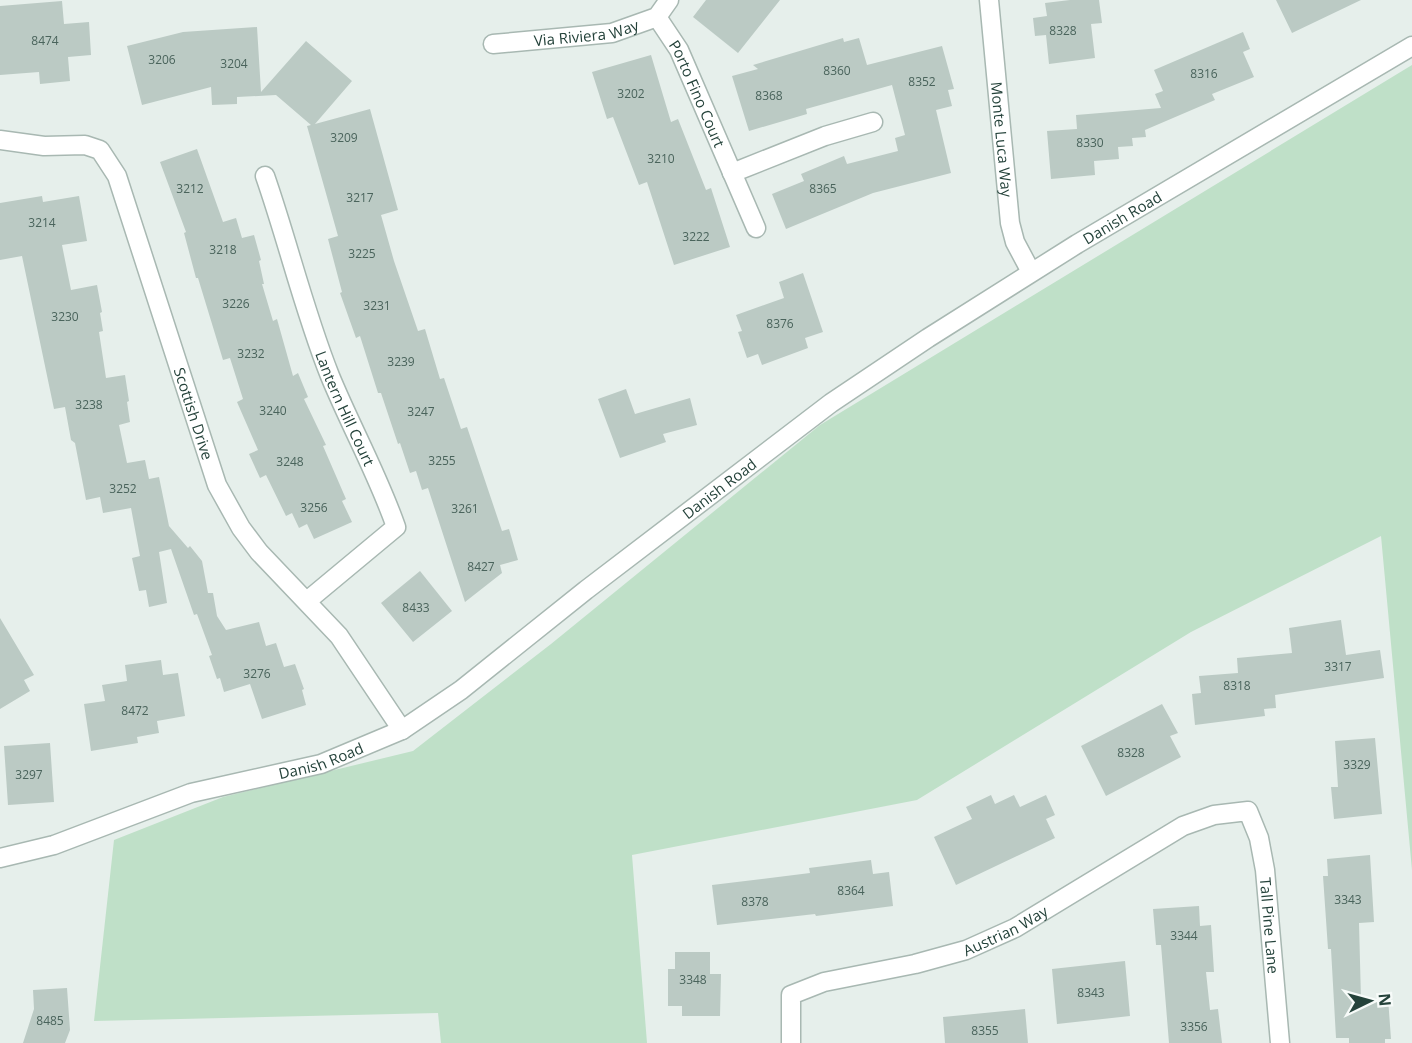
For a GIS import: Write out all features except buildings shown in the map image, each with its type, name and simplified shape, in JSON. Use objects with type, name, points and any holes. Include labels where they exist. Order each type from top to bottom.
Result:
[{"type":"street","name":"Via Riviera Way","points":[[494,44],[612,33],[657,17],[669,0]]},
{"type":"street","name":"Monte Luca Way","points":[[989,0],[1010,223],[1015,242],[1031,272]]},
{"type":"street","name":"Porto Fino Court","points":[[657,17],[679,50],[756,228]]},
{"type":"street","name":"Danish Road","points":[[0,858],[54,845],[192,793],[321,764],[402,730],[461,690],[586,590],[831,403],[1031,272],[1412,46]]},
{"type":"street","points":[[732,173],[825,136],[873,122]]},
{"type":"street","name":"Scottish Drive","points":[[0,140],[44,146],[85,146],[100,150],[117,176],[217,485],[241,528],[259,552],[339,636],[402,730]]},
{"type":"street","name":"Lantern Hill Court","points":[[265,176],[285,232],[316,339],[331,378],[383,490],[396,527],[307,601]]},
{"type":"street","name":"Austrian Way","points":[[791,1043],[792,995],[824,982],[915,964],[966,950],[1015,928],[1183,826],[1214,814],[1248,811]]},
{"type":"street","name":"Tall Pine Lane","points":[[1248,811],[1259,838],[1264,870],[1280,1043]]},
{"type":"green space","points":[[1412,65],[1412,870],[1381,536],[1191,632],[917,800],[632,855],[647,1043],[441,1043],[438,1013],[94,1021],[114,840],[223,797],[413,751],[551,644],[820,425]]}]
